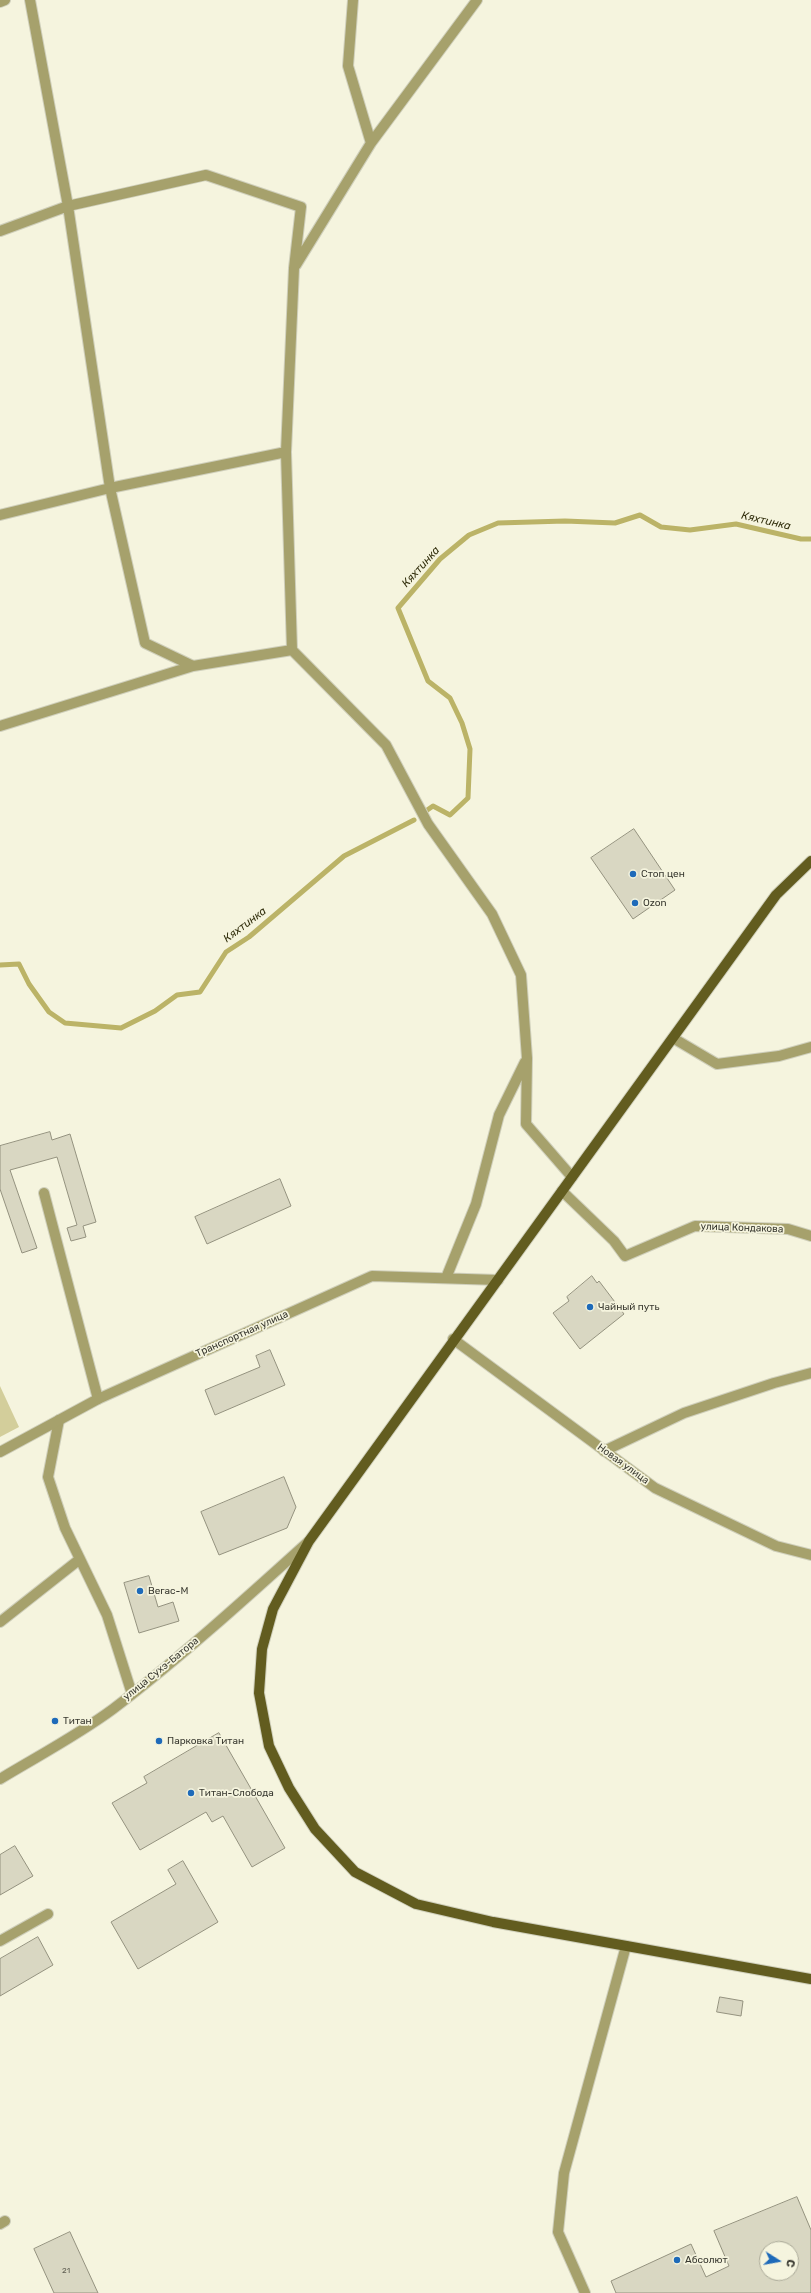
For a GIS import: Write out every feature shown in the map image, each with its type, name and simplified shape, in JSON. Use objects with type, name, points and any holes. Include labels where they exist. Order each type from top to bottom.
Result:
[{"type":"main road","points":[[811,861],[776,895],[498,1280],[453,1339],[309,1541],[273,1609],[262,1649],[259,1693],[269,1746],[289,1788],[315,1829],[355,1872],[416,1904],[493,1922],[811,1979]]},
{"type":"street","points":[[0,2],[5,0]]},
{"type":"street","points":[[30,0],[68,206],[110,488],[145,643],[193,666]]},
{"type":"street","points":[[353,0],[348,66],[371,143]]},
{"type":"street","points":[[294,268],[371,143],[477,0]]},
{"type":"street","points":[[0,231],[68,206],[206,175],[301,207],[294,268],[286,452],[292,650],[386,745],[428,824],[492,914],[520,975],[527,1058],[526,1124],[572,1177]]},
{"type":"street","points":[[0,515],[110,488],[286,452]]},
{"type":"street","points":[[0,726],[193,666],[292,650]]},
{"type":"street","points":[[673,1038],[718,1064],[779,1056],[811,1047]]},
{"type":"street","points":[[446,1278],[476,1204],[499,1115],[527,1058]]},
{"type":"street","name":"улица Кондакова","points":[[562,1191],[614,1241],[625,1256],[695,1226],[788,1229],[811,1236]]},
{"type":"street","points":[[44,1193],[98,1399]]},
{"type":"street","name":"Транспортная улица","points":[[0,1452],[98,1399],[372,1276],[498,1280]]},
{"type":"street","name":"Новая улица","points":[[453,1339],[655,1488],[776,1546],[811,1555]]},
{"type":"street","points":[[604,1450],[684,1413],[774,1383],[811,1373]]},
{"type":"street","points":[[59,1420],[48,1477],[65,1528],[107,1615],[132,1694]]},
{"type":"street","name":"улица Сухэ-Батора","points":[[0,1779],[64,1741],[113,1709],[213,1628],[309,1541]]},
{"type":"street","points":[[0,1622],[80,1559]]},
{"type":"street","points":[[0,1941],[48,1914]]},
{"type":"street","points":[[585,2293],[558,2232],[564,2173],[626,1946]]},
{"type":"shaded area","points":[[0,1386],[19,1427],[0,1437]]},
{"type":"building","name":"Стоп цен","points":[[634,829],[675,890],[633,919],[591,858]]},
{"type":"building","points":[[50,1132],[52,1140],[70,1134],[96,1222],[83,1226],[86,1237],[71,1241],[67,1228],[77,1225],[57,1157],[10,1170],[37,1248],[22,1253],[0,1189],[0,1146]]},
{"type":"building","points":[[280,1179],[291,1206],[207,1244],[195,1217]]},
{"type":"building","name":"Чайный путь","points":[[592,1276],[597,1283],[599,1281],[624,1314],[580,1349],[553,1313],[569,1301],[567,1297]]},
{"type":"building","points":[[270,1350],[285,1385],[215,1415],[205,1390],[260,1367],[256,1356]]},
{"type":"building","points":[[284,1477],[296,1507],[287,1528],[219,1555],[201,1512]]},
{"type":"building","name":"Вегас-М","points":[[149,1576],[158,1607],[173,1602],[179,1621],[139,1633],[124,1583]]},
{"type":"building","name":"Титан-Слобода","points":[[219,1733],[285,1848],[252,1867],[223,1816],[212,1822],[206,1812],[140,1850],[112,1803],[147,1783],[144,1777]]},
{"type":"building","points":[[15,1846],[33,1876],[0,1895],[0,1855]]},
{"type":"building","points":[[183,1861],[218,1922],[138,1969],[111,1922],[176,1884],[168,1870]]},
{"type":"building","points":[[38,1937],[53,1965],[0,1996],[0,1959]]},
{"type":"building","points":[[720,1997],[743,2001],[741,2016],[717,2012]]},
{"type":"building","points":[[797,2197],[811,2230],[811,2293],[616,2293],[611,2281],[691,2244],[706,2277],[729,2266],[714,2231]]},
{"type":"building","points":[[70,2232],[98,2293],[54,2293],[34,2249]]},
{"type":"waterway","name":"Кяхтинка","points":[[423,813],[433,806],[450,815],[468,798],[470,749],[462,723],[450,698],[428,681],[398,608],[440,559],[469,535],[498,523],[565,521],[615,523],[640,515],[661,527],[690,530],[736,524],[801,539],[811,539]]},
{"type":"waterway","name":"Кяхтинка","points":[[0,965],[19,964],[29,984],[49,1012],[65,1023],[121,1028],[155,1011],[177,995],[200,992],[226,952],[249,937],[344,856],[414,820]]},
{"type":"place","name":"Стоп цен","points":[[633,874]]},
{"type":"place","name":"Ozon","points":[[635,903]]},
{"type":"place","name":"Чайный путь","points":[[590,1307]]},
{"type":"place","name":"Вегас-М","points":[[140,1591]]},
{"type":"place","name":"Титан","points":[[55,1721]]},
{"type":"place","name":"Парковка Титан","points":[[159,1741]]},
{"type":"place","name":"Титан-Слобода","points":[[191,1793]]},
{"type":"place","name":"Абсолют","points":[[677,2260]]}]
